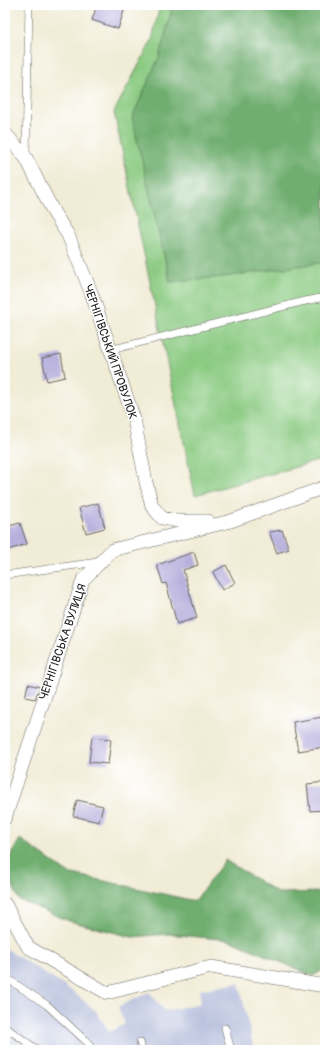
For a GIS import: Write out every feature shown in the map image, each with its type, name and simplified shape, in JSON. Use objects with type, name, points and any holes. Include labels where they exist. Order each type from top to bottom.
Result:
[{"type":"street","name":"ЧЕРНІГІВСЬКИЙ ПРОВУЛОК","points":[[5,133],[26,158],[54,213],[68,235],[91,292],[134,419],[152,506],[162,518],[177,521],[231,521]]},
{"type":"street","name":"ЧЕРНІГІВСЬКА ВУЛИЦЯ","points":[[5,818],[83,580],[112,550],[231,521],[325,487]]},
{"type":"street","points":[[5,904],[28,947],[107,993],[211,967],[325,986]]},
{"type":"lane","points":[[26,158],[29,5]]},
{"type":"lane","points":[[110,350],[325,297]]},
{"type":"lane","points":[[5,576],[102,561]]},
{"type":"lane","points":[[5,977],[47,1004],[88,1042],[92,1050]]},
{"type":"lane","points":[[5,1027],[33,1049]]},
{"type":"lane","points":[[225,1028],[231,1050]]},
{"type":"lane","points":[[140,1042],[142,1050]]},
{"type":"shaded area","points":[[5,948],[72,991],[96,1011],[109,1032],[125,1024],[118,1007],[149,992],[165,1011],[201,1003],[199,990],[239,983],[254,1050],[5,1050]]},
{"type":"green space","points":[[160,5],[325,5],[325,459],[195,495],[114,112],[152,40]]},
{"type":"green space","points":[[173,5],[325,5],[325,262],[224,277],[170,282],[132,118],[159,57]]},
{"type":"green space","points":[[20,839],[68,873],[195,901],[225,860],[278,893],[325,892],[325,969],[313,976],[229,940],[169,934],[132,937],[69,921],[19,900],[5,870],[5,865]]},
{"type":"building","points":[[97,5],[126,5],[118,29],[92,20]]},
{"type":"building","points":[[61,354],[65,377],[47,381],[42,358]]},
{"type":"building","points":[[98,503],[105,528],[86,533],[79,508]]},
{"type":"building","points":[[20,523],[27,544],[5,551],[5,527]]},
{"type":"building","points":[[282,530],[289,549],[277,553],[269,532]]},
{"type":"building","points":[[194,552],[198,565],[183,570],[197,618],[177,624],[166,583],[163,584],[157,565]]},
{"type":"building","points":[[226,565],[235,583],[222,590],[213,572]]},
{"type":"building","points":[[28,684],[40,687],[35,699],[25,697]]},
{"type":"building","points":[[323,717],[325,727],[325,747],[298,751],[293,722]]},
{"type":"building","points":[[92,737],[111,739],[108,764],[89,762]]},
{"type":"building","points":[[325,782],[325,810],[310,811],[307,784]]},
{"type":"building","points":[[77,800],[103,806],[99,822],[73,816]]}]
